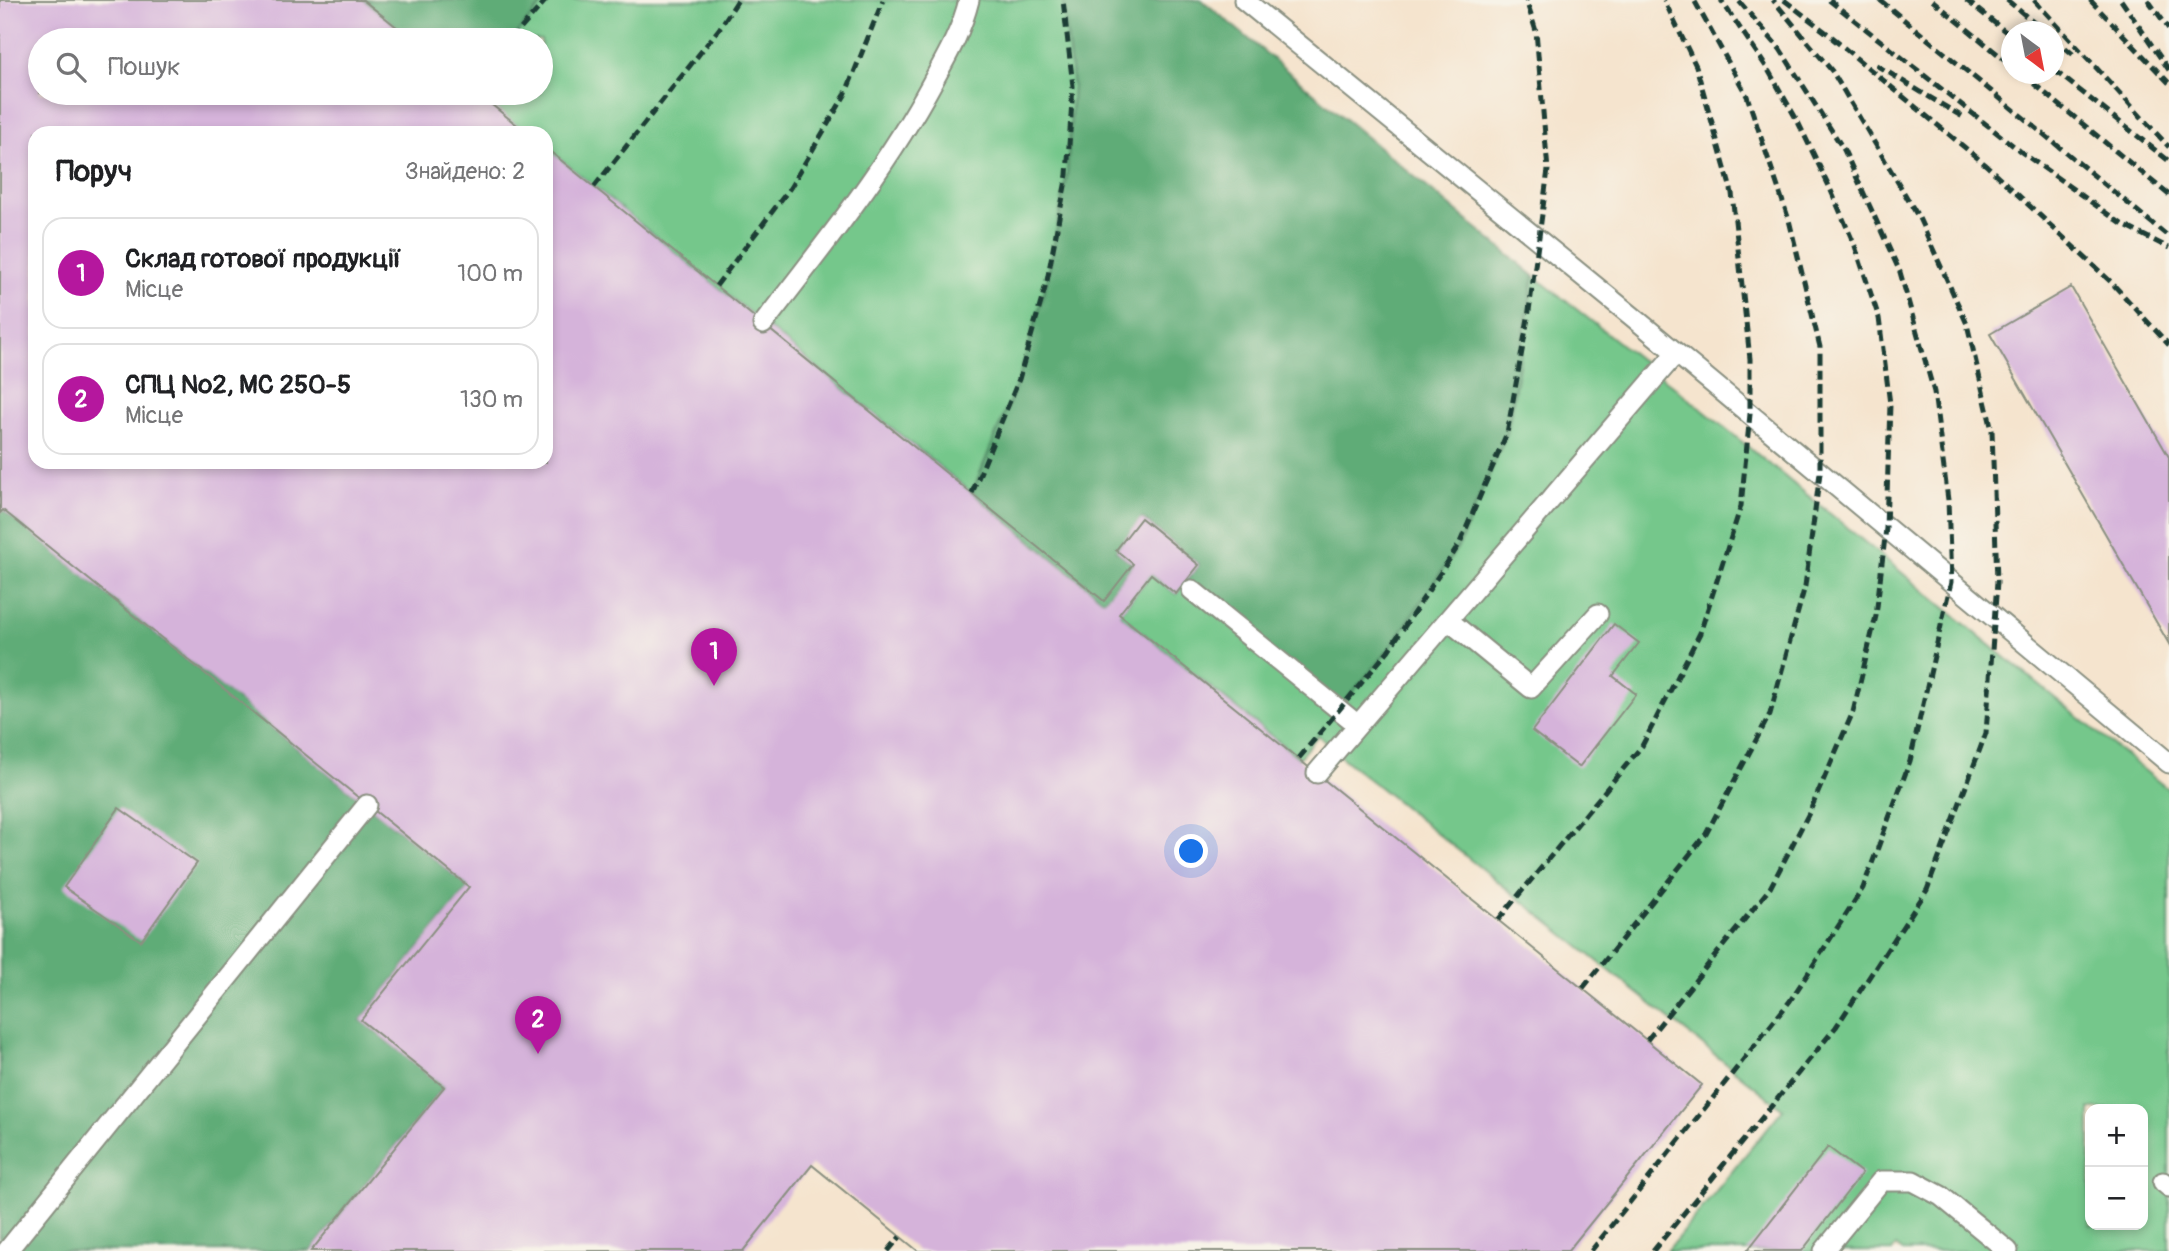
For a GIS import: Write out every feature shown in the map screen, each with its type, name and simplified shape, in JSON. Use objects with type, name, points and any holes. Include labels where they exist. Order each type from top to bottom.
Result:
[{"type":"lane","points":[[763,324],[859,198],[919,107],[962,28],[969,0]]},
{"type":"lane","points":[[1244,0],[1676,353],[2169,763]]},
{"type":"lane","points":[[1317,773],[1676,353]]},
{"type":"lane","points":[[1192,590],[1358,725]]},
{"type":"lane","points":[[1448,620],[1531,688],[1598,614]]},
{"type":"lane","points":[[7,1251],[367,805]]},
{"type":"lane","points":[[1824,1251],[1881,1181],[1913,1181],[1941,1196],[2008,1251]]},
{"type":"green space","points":[[363,0],[546,0],[522,28],[398,28]]},
{"type":"green space","points":[[546,0],[1063,0],[1073,86],[1067,175],[1047,281],[1019,379],[972,493],[553,154],[553,126],[518,126],[492,105],[553,105],[553,28],[522,28]]},
{"type":"green space","points":[[1063,0],[1202,0],[1534,276],[1507,433],[1459,545],[1388,651],[1338,709],[1186,581],[1199,565],[1142,518],[1116,550],[1133,564],[1104,601],[972,493],[1019,379],[1047,281],[1067,175],[1073,86]]},
{"type":"green space","points":[[1534,276],[2169,790],[2169,1251],[1903,1251],[1896,1246],[1892,1251],[1667,1251],[1783,1109],[1335,752],[1318,735],[1299,758],[1119,614],[1151,574],[1176,594],[1186,581],[1337,709],[1388,651],[1459,545],[1507,433]]},
{"type":"green space","points":[[3,510],[469,887],[361,1020],[444,1087],[311,1251],[0,1251],[0,513]]},
{"type":"building","points":[[0,0],[363,0],[398,28],[28,28],[28,105],[492,105],[518,126],[28,126],[28,469],[553,469],[553,154],[1104,601],[1133,564],[1116,550],[1141,518],[1199,565],[1176,594],[1151,574],[1119,614],[1702,1085],[1568,1251],[918,1251],[812,1165],[743,1251],[311,1251],[444,1087],[361,1020],[469,887],[3,510],[0,513]]},
{"type":"building","points":[[2071,287],[2169,457],[2169,644],[1990,334]]},
{"type":"building","points":[[1614,624],[1639,643],[1613,676],[1636,694],[1579,767],[1532,731]]},
{"type":"building","points":[[119,808],[197,863],[141,941],[64,887]]},
{"type":"building","points":[[1828,1147],[1862,1173],[1802,1251],[1747,1251]]},
{"type":"railway","points":[[522,28],[546,0]]},
{"type":"railway","points":[[594,187],[719,29],[738,0]]},
{"type":"railway","points":[[716,286],[790,188],[845,95],[883,0]]},
{"type":"railway","points":[[972,493],[1019,379],[1047,281],[1067,175],[1073,86],[1063,0]]},
{"type":"railway","points":[[1299,758],[1388,651],[1459,545],[1507,433],[1528,318],[1548,170],[1536,31],[1526,0]]},
{"type":"railway","points":[[1498,920],[1642,746],[1700,633],[1741,506],[1750,414],[1750,359],[1732,193],[1696,66],[1664,0]]},
{"type":"railway","points":[[1583,988],[1706,834],[1770,714],[1805,586],[1820,473],[1820,347],[1789,220],[1747,96],[1694,0]]},
{"type":"railway","points":[[1647,1040],[1770,888],[1810,811],[1853,712],[1876,616],[1886,528],[1890,404],[1879,318],[1855,246],[1797,120],[1767,68],[1721,0]]},
{"type":"railway","points":[[1591,1251],[1790,1001],[1863,888],[1910,761],[1951,582],[1948,500],[1934,392],[1900,272],[1844,150],[1780,49],[1738,0]]},
{"type":"railway","points":[[1653,1251],[1836,1027],[1927,890],[1986,733],[1997,582],[1992,430],[1967,324],[1919,218],[1832,71],[1773,0]]},
{"type":"railway","points":[[1784,0],[1840,43]]},
{"type":"railway","points":[[1829,0],[2020,151],[2123,225],[2169,248]]},
{"type":"railway","points":[[1880,0],[2169,237]]},
{"type":"railway","points":[[1932,0],[2001,57]]},
{"type":"railway","points":[[1966,0],[2001,28]]},
{"type":"railway","points":[[2007,0],[2032,21]]},
{"type":"railway","points":[[2034,0],[2169,147]]},
{"type":"railway","points":[[2090,0],[2169,83]]},
{"type":"railway","points":[[2121,0],[2169,70]]},
{"type":"railway","points":[[2148,0],[2169,29]]},
{"type":"railway","points":[[1832,38],[1986,165],[2111,282],[2169,345]]},
{"type":"railway","points":[[2064,47],[2075,56]]},
{"type":"railway","points":[[1876,65],[1966,119]]},
{"type":"railway","points":[[2064,78],[2169,161]]},
{"type":"railway","points":[[2034,84],[2169,195]]},
{"type":"railway","points":[[888,1251],[900,1237]]},
{"type":"place","name":"Склад готової продукції","points":[[714,686]]},
{"type":"place","name":"СПЦ №2, МС 250-5","points":[[538,1054]]}]
